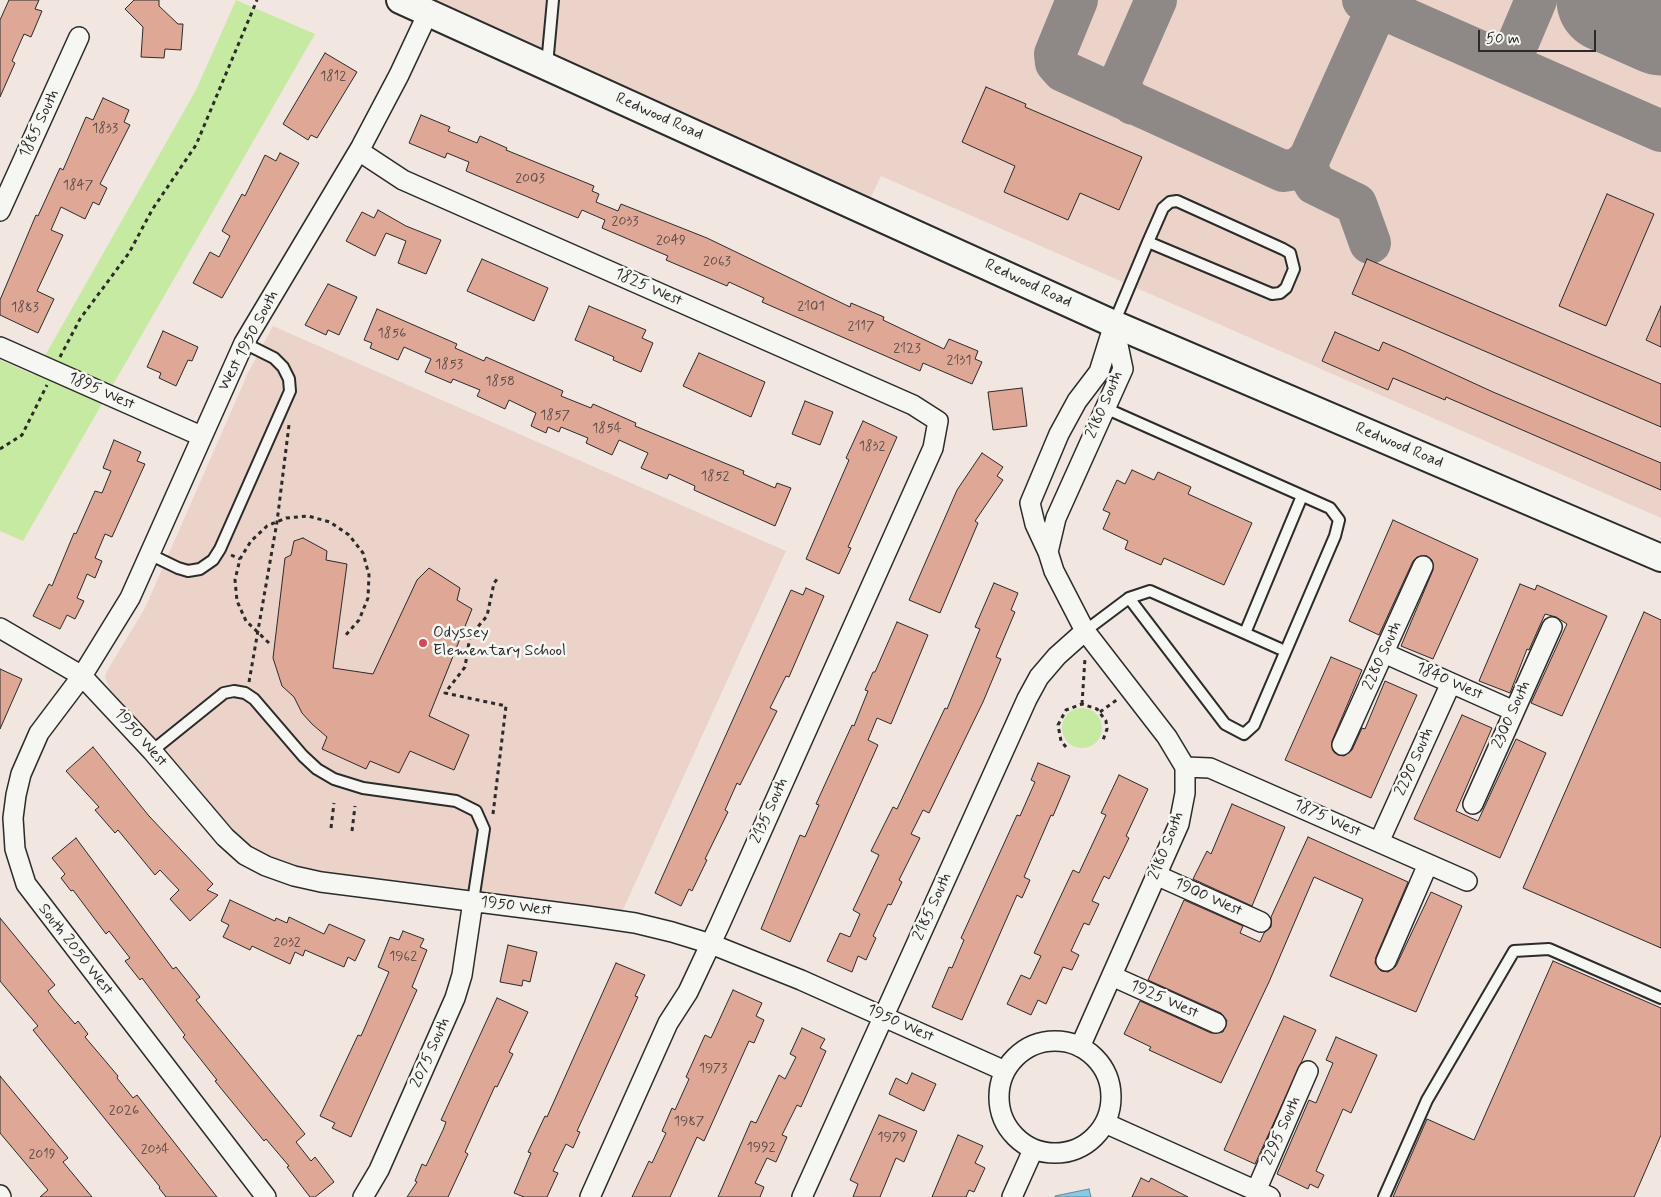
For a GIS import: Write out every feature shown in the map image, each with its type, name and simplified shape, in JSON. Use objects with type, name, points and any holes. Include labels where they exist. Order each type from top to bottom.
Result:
[{"type":"main road","name":"Redwood Road","points":[[400,0],[431,6],[547,66],[1114,324],[1661,558]]},
{"type":"street","name":"West 1950 South","points":[[82,676],[130,598],[244,343],[359,151],[399,76],[431,6]]},
{"type":"street","name":"1885 South","points":[[0,211],[79,37]]},
{"type":"street","name":"1825 West","points":[[359,151],[403,180],[905,401],[923,410],[938,421]]},
{"type":"street","name":"2180 South","points":[[1048,552],[1056,518],[1123,369],[1114,324]]},
{"type":"street","name":"2180 South","points":[[1080,1047],[1179,824],[1185,793],[1185,766],[1167,737],[1085,631],[1054,571],[1048,552],[1035,524],[1030,503],[1060,434],[1077,401],[1099,372],[1114,324]]},
{"type":"street","name":"1895 West","points":[[0,348],[202,436]]},
{"type":"street","name":"2135 South","points":[[590,1197],[668,1024],[688,992],[710,944],[933,448],[938,421]]},
{"type":"street","name":"2280 South","points":[[1342,745],[1423,566]]},
{"type":"street","name":"2300 South","points":[[1472,804],[1552,626]]},
{"type":"street","name":"1950 West","points":[[0,628],[82,676],[152,751],[224,837],[245,855],[266,866],[294,876],[321,882],[635,923],[710,944],[801,980],[1005,1071]]},
{"type":"street","name":"2185 South","points":[[802,1197],[1027,700],[1039,678],[1057,656],[1085,631]]},
{"type":"street","name":"1840 West","points":[[1384,652],[1514,711]]},
{"type":"street","name":"South 2050 West","points":[[82,676],[39,734],[21,774],[13,818],[15,849],[19,867],[35,898],[266,1197]]},
{"type":"street","name":"2290 South","points":[[1379,842],[1451,683]]},
{"type":"street","name":"1875 West","points":[[1185,766],[1210,768],[1467,880]]},
{"type":"street","points":[[1386,960],[1428,864]]},
{"type":"street","name":"1900 West","points":[[1156,875],[1260,922]]},
{"type":"street","name":"2075 South","points":[[363,1197],[376,1177],[455,998],[462,975],[473,901]]},
{"type":"street","name":"1925 West","points":[[1112,976],[1216,1024]]},
{"type":"street","points":[[1059,1041],[1080,1047],[1098,1060],[1108,1080],[1111,1101],[1105,1123],[1092,1139],[1074,1150],[1054,1154],[1033,1150],[1018,1140],[1006,1125],[1000,1108],[999,1098],[999,1089],[1005,1071],[1018,1054],[1038,1044],[1059,1041]]},
{"type":"street","name":"2295 South","points":[[1263,1194],[1308,1070]]},
{"type":"street","points":[[1105,1123],[1263,1194]]},
{"type":"street","points":[[1012,1197],[1033,1150]]},
{"type":"lane","points":[[547,66],[553,0]]},
{"type":"lane","points":[[1114,324],[1148,242],[1163,208],[1170,202],[1177,201],[1283,248],[1290,253],[1294,269],[1286,288],[1280,293],[1272,294],[1148,242]]},
{"type":"lane","points":[[149,554],[178,568],[188,570],[200,569],[213,560],[220,549],[290,391],[289,379],[279,362],[244,343]]},
{"type":"lane","points":[[1106,408],[1330,508],[1340,520],[1335,536],[1254,725],[1244,734],[1225,724],[1128,598]]},
{"type":"lane","points":[[1245,633],[1302,496]]},
{"type":"lane","points":[[1085,631],[1128,598],[1150,590],[1285,651]]},
{"type":"lane","points":[[152,751],[224,693],[234,691],[245,694],[254,699],[303,756],[317,769],[334,779],[363,788],[456,802],[476,811],[484,828],[473,901]]},
{"type":"lane","points":[[1384,1197],[1427,1100],[1514,951],[1549,949],[1661,998]]},
{"type":"path","points":[[59,357],[80,319],[129,253],[152,210],[196,145],[257,0]]},
{"type":"path","points":[[0,449],[22,436],[49,381]]},
{"type":"path","points":[[250,682],[277,522],[290,423]]},
{"type":"path","points":[[270,643],[246,621],[237,601],[235,580],[240,559],[251,541],[267,526],[286,518],[308,516],[330,522],[349,535],[363,553],[369,575],[368,598],[359,620],[344,637]]},
{"type":"path","points":[[231,555],[240,559]]},
{"type":"path","points":[[493,814],[506,706],[445,693],[465,667],[470,636],[487,616],[494,583],[498,578]]},
{"type":"path","points":[[1082,704],[1086,652]]},
{"type":"path","points":[[1100,712],[1118,699]]},
{"type":"path","points":[[1066,748],[1061,741],[1058,725],[1066,710],[1082,704],[1100,712],[1107,728],[1102,743]]},
{"type":"path","points":[[331,828],[334,804]]},
{"type":"path","points":[[352,831],[356,806]]},
{"type":"shaded area","points":[[425,0],[1661,0],[1661,518],[881,176],[870,199]]},
{"type":"shaded area","points":[[273,326],[786,551],[622,912],[310,870],[284,864],[253,848],[237,835],[109,688],[105,677],[107,671],[145,608],[248,373]]},
{"type":"green space","points":[[236,0],[315,34],[23,541],[0,531],[0,360],[34,375],[196,90]]},
{"type":"green space","points":[[1086,708],[1093,711],[1099,717],[1102,728],[1101,736],[1093,745],[1086,748],[1078,748],[1071,745],[1063,736],[1062,724],[1065,717],[1074,709]]},
{"type":"water","points":[[1089,1189],[1091,1197],[1055,1197],[1055,1196]]},
{"type":"building","points":[[9,0],[39,0],[35,9],[42,11],[31,37],[24,34],[12,61],[15,63],[0,97],[0,20]]},
{"type":"building","points":[[134,0],[159,0],[159,6],[178,24],[183,24],[181,50],[165,49],[164,58],[141,57],[143,27],[125,9]]},
{"type":"building","points":[[325,53],[357,72],[317,138],[311,135],[308,140],[283,124]]},
{"type":"building","points":[[986,87],[1026,104],[1025,107],[1142,157],[1119,210],[1080,193],[1068,220],[1004,192],[1015,166],[962,142]]},
{"type":"building","points":[[103,98],[129,110],[124,122],[130,125],[100,184],[107,188],[99,205],[93,202],[85,219],[61,207],[51,230],[63,235],[37,291],[54,299],[38,333],[0,315],[0,300],[36,215],[38,216],[60,168],[63,170],[86,117],[93,120]]},
{"type":"building","points":[[421,115],[450,127],[448,131],[477,143],[480,136],[507,148],[506,150],[594,186],[592,191],[599,194],[596,202],[618,211],[621,204],[707,238],[850,307],[851,303],[884,317],[883,320],[944,349],[949,339],[978,351],[975,359],[982,362],[972,384],[923,363],[920,371],[762,302],[764,298],[729,282],[727,286],[666,260],[668,256],[602,228],[605,220],[582,210],[578,218],[466,171],[469,162],[447,153],[445,158],[409,143]]},
{"type":"building","points":[[280,153],[299,163],[222,298],[193,283],[210,252],[219,257],[230,236],[222,231],[242,194],[245,196],[265,155],[276,161]]},
{"type":"building","points":[[1607,194],[1654,214],[1606,326],[1559,306]]},
{"type":"building","points":[[378,210],[406,226],[441,240],[426,274],[398,263],[406,241],[386,233],[375,256],[346,241],[362,212],[374,218]]},
{"type":"building","points":[[482,259],[548,288],[534,321],[467,291]]},
{"type":"building","points":[[1367,259],[1661,384],[1661,427],[1352,294]]},
{"type":"building","points":[[328,284],[357,297],[339,335],[328,330],[326,335],[305,325]]},
{"type":"building","points":[[589,306],[646,330],[642,338],[653,343],[641,372],[613,360],[614,357],[575,340]]},
{"type":"building","points":[[1661,306],[1661,347],[1646,340]]},
{"type":"building","points":[[377,309],[457,344],[455,348],[484,361],[486,357],[563,391],[561,396],[591,408],[593,404],[636,423],[635,426],[744,471],[743,474],[775,488],[777,483],[791,488],[775,526],[694,490],[695,486],[669,474],[667,479],[641,468],[648,453],[619,440],[612,455],[586,443],[588,438],[561,427],[559,432],[548,427],[546,433],[531,426],[536,413],[509,400],[505,409],[477,396],[480,390],[453,379],[451,383],[425,372],[431,359],[404,347],[398,360],[370,348],[372,343],[364,340]]},
{"type":"building","points":[[163,331],[198,347],[192,361],[188,360],[176,386],[159,378],[161,373],[147,367]]},
{"type":"building","points":[[1335,332],[1379,351],[1383,342],[1493,392],[1661,463],[1661,490],[1446,397],[1445,400],[1393,378],[1388,390],[1322,361]]},
{"type":"building","points":[[699,353],[765,382],[751,417],[683,386]]},
{"type":"building","points":[[1022,388],[1027,426],[993,430],[988,392]]},
{"type":"building","points":[[805,401],[833,412],[820,445],[792,434]]},
{"type":"building","points":[[863,421],[897,437],[848,547],[851,548],[839,574],[806,559],[849,460],[846,458]]},
{"type":"building","points":[[114,440],[141,452],[137,461],[145,464],[112,537],[105,534],[95,558],[102,561],[95,578],[87,574],[77,598],[84,601],[75,619],[67,615],[60,629],[33,616],[49,584],[52,586],[74,533],[76,534],[95,491],[102,493],[111,471],[103,468]]},
{"type":"building","points":[[982,453],[1003,467],[997,476],[1003,480],[975,521],[978,523],[940,613],[909,600],[957,490]]},
{"type":"building","points":[[1132,470],[1154,480],[1158,472],[1191,487],[1188,494],[1252,523],[1224,585],[1164,558],[1161,565],[1125,549],[1128,541],[1103,529],[1110,513],[1103,510],[1117,480],[1125,484]]},
{"type":"building","points":[[1393,520],[1478,559],[1433,659],[1401,646],[1433,570],[1432,560],[1427,556],[1417,557],[1413,561],[1379,635],[1349,621]]},
{"type":"building","name":"Odyssey Elementary School","points":[[303,538],[327,551],[326,560],[347,564],[333,668],[373,674],[417,580],[429,568],[460,588],[457,600],[472,609],[429,716],[469,735],[454,770],[410,751],[399,773],[370,761],[366,769],[322,749],[327,737],[302,713],[294,697],[282,686],[273,658],[285,558],[291,555],[294,541]]},
{"type":"building","points":[[994,583],[1018,593],[1011,610],[1015,612],[996,657],[1001,659],[983,702],[929,813],[923,810],[911,834],[920,838],[899,880],[902,882],[891,905],[888,904],[873,936],[876,938],[866,960],[858,956],[852,972],[827,961],[840,933],[850,937],[860,914],[853,910],[879,855],[871,851],[893,807],[897,809],[945,708],[947,709],[980,629],[975,627]]},
{"type":"building","points":[[1520,584],[1535,590],[1537,585],[1607,616],[1562,716],[1531,703],[1567,624],[1556,617],[1545,614],[1529,650],[1527,649],[1510,693],[1479,681]]},
{"type":"building","points":[[806,588],[824,596],[789,677],[786,676],[770,708],[777,711],[740,785],[737,783],[725,810],[728,812],[705,859],[707,860],[692,891],[689,889],[681,906],[655,893],[791,590],[803,595]]},
{"type":"building","points":[[1644,612],[1661,620],[1661,948],[1523,888]]},
{"type":"building","points":[[897,622],[928,635],[891,724],[877,718],[868,740],[878,745],[790,942],[761,929],[800,835],[805,837],[819,805],[816,804],[852,725],[854,726],[868,691],[865,690]]},
{"type":"building","points":[[1331,657],[1362,670],[1332,741],[1333,751],[1338,755],[1344,756],[1352,750],[1362,728],[1365,729],[1385,681],[1417,695],[1371,798],[1285,760]]},
{"type":"building","points":[[0,669],[22,679],[0,729]]},
{"type":"building","points":[[1462,715],[1492,728],[1456,811],[1478,821],[1516,739],[1546,753],[1500,858],[1414,819]]},
{"type":"building","points":[[93,747],[149,816],[213,884],[207,890],[218,895],[190,921],[170,899],[179,890],[160,870],[155,875],[118,830],[115,833],[95,810],[99,807],[66,771]]},
{"type":"building","points":[[1038,763],[1070,776],[1024,877],[1030,880],[1022,898],[1017,895],[962,1020],[932,1007],[949,967],[952,968],[964,940],[961,938],[1017,815],[1020,816],[1035,782],[1031,780]]},
{"type":"building","points":[[1119,775],[1148,789],[1126,836],[1129,838],[1109,879],[1104,876],[1092,901],[1099,904],[1089,925],[1084,923],[1071,951],[1079,955],[1072,970],[1063,967],[1046,1004],[1038,1000],[1031,1015],[1007,1004],[1021,975],[1030,979],[1041,956],[1034,953],[1073,870],[1079,873],[1106,815],[1101,813]]},
{"type":"building","points":[[1232,804],[1285,827],[1252,906],[1193,879],[1207,851],[1211,854]]},
{"type":"building","points":[[1308,837],[1408,882],[1376,957],[1375,963],[1381,971],[1388,972],[1396,966],[1431,892],[1462,906],[1416,1012],[1330,976],[1363,899],[1314,877],[1269,982],[1221,1083],[1149,1050],[1151,1047],[1124,1034],[1140,1001],[1211,1033],[1223,1032],[1227,1021],[1221,1013],[1148,980],[1184,900],[1243,926],[1240,933],[1260,942],[1264,933],[1271,927],[1271,917]]},
{"type":"building","points":[[76,838],[173,969],[176,967],[200,997],[196,1000],[305,1134],[296,1142],[311,1161],[315,1157],[334,1182],[315,1197],[310,1197],[287,1167],[289,1166],[266,1139],[264,1141],[215,1081],[217,1080],[183,1037],[185,1035],[142,978],[140,980],[125,961],[130,958],[109,931],[106,934],[73,890],[71,891],[61,878],[65,874],[52,858]]},
{"type":"building","points":[[230,900],[275,921],[276,918],[287,923],[289,917],[324,934],[329,924],[365,940],[355,961],[348,957],[344,967],[305,950],[303,956],[295,952],[290,964],[252,946],[250,950],[223,937],[229,925],[221,921]]},
{"type":"building","points":[[0,918],[55,985],[48,991],[53,998],[75,1024],[78,1021],[88,1034],[85,1037],[118,1076],[117,1078],[133,1098],[137,1095],[217,1197],[166,1197],[160,1187],[33,1030],[38,1026],[0,981]]},
{"type":"building","points":[[403,931],[424,939],[420,947],[427,950],[412,987],[417,990],[351,1137],[332,1128],[335,1123],[320,1116],[358,1035],[361,1036],[389,972],[378,967],[390,937],[399,940]]},
{"type":"building","points":[[508,945],[537,952],[530,982],[523,980],[522,986],[500,982]]},
{"type":"building","points":[[1553,961],[1661,1008],[1661,1135],[1634,1197],[1393,1197],[1427,1119],[1474,1140]]},
{"type":"building","points":[[616,963],[645,975],[635,996],[638,997],[577,1131],[580,1132],[573,1148],[566,1144],[553,1171],[558,1173],[547,1197],[524,1197],[514,1193],[531,1153],[528,1152],[545,1116],[547,1117]]},
{"type":"building","points":[[733,990],[762,1003],[756,1016],[764,1020],[754,1043],[749,1041],[704,1141],[697,1137],[670,1197],[632,1197],[649,1161],[652,1163],[666,1133],[662,1131],[672,1108],[675,1110],[689,1079],[686,1077],[705,1035],[711,1038]]},
{"type":"building","points":[[497,998],[528,1012],[509,1052],[513,1054],[497,1087],[495,1086],[465,1152],[468,1154],[448,1197],[407,1197],[417,1182],[415,1181],[422,1164],[426,1166],[443,1130],[446,1122],[441,1120]]},
{"type":"building","points":[[1284,1016],[1316,1030],[1255,1164],[1224,1150]]},
{"type":"building","points":[[802,1028],[825,1039],[820,1048],[826,1051],[801,1107],[797,1105],[782,1135],[787,1137],[776,1162],[767,1158],[755,1183],[764,1187],[760,1197],[718,1197],[751,1121],[756,1123],[779,1075],[785,1079],[796,1057],[790,1054]]},
{"type":"building","points":[[1336,1037],[1377,1055],[1351,1113],[1343,1109],[1316,1171],[1324,1175],[1318,1188],[1310,1184],[1308,1189],[1277,1174],[1309,1100],[1316,1103],[1333,1063],[1326,1060]]},
{"type":"building","points":[[912,1073],[936,1084],[924,1111],[889,1094],[896,1078],[907,1084]]},
{"type":"building","points":[[0,1076],[68,1158],[63,1162],[92,1197],[40,1197],[48,1190],[0,1133]]},
{"type":"building","points":[[879,1115],[917,1131],[904,1162],[896,1158],[880,1197],[853,1197],[858,1184],[850,1180]]},
{"type":"building","points":[[958,1135],[983,1146],[975,1163],[985,1168],[974,1192],[969,1190],[966,1197],[932,1197]]},
{"type":"building","points":[[1141,1178],[1149,1182],[1151,1178],[1188,1197],[1132,1197]]},
{"type":"taxiway","points":[[1077,0],[1055,54],[1056,63],[1063,71],[1283,171],[1298,169],[1307,161]]},
{"type":"taxiway","points":[[1133,104],[1122,92],[1121,80],[1156,0]]},
{"type":"taxiway","points":[[1363,0],[1661,131]]},
{"type":"taxiway","points":[[1520,69],[1514,60],[1514,52],[1536,0]]},
{"type":"taxiway","points":[[1370,243],[1356,204],[1315,184],[1306,166],[1373,17],[1378,13],[1389,11]]},
{"type":"runway","points":[[1609,0],[1661,23]]},
{"type":"place","name":"Odyssey Elementary School","points":[[423,643]]}]
